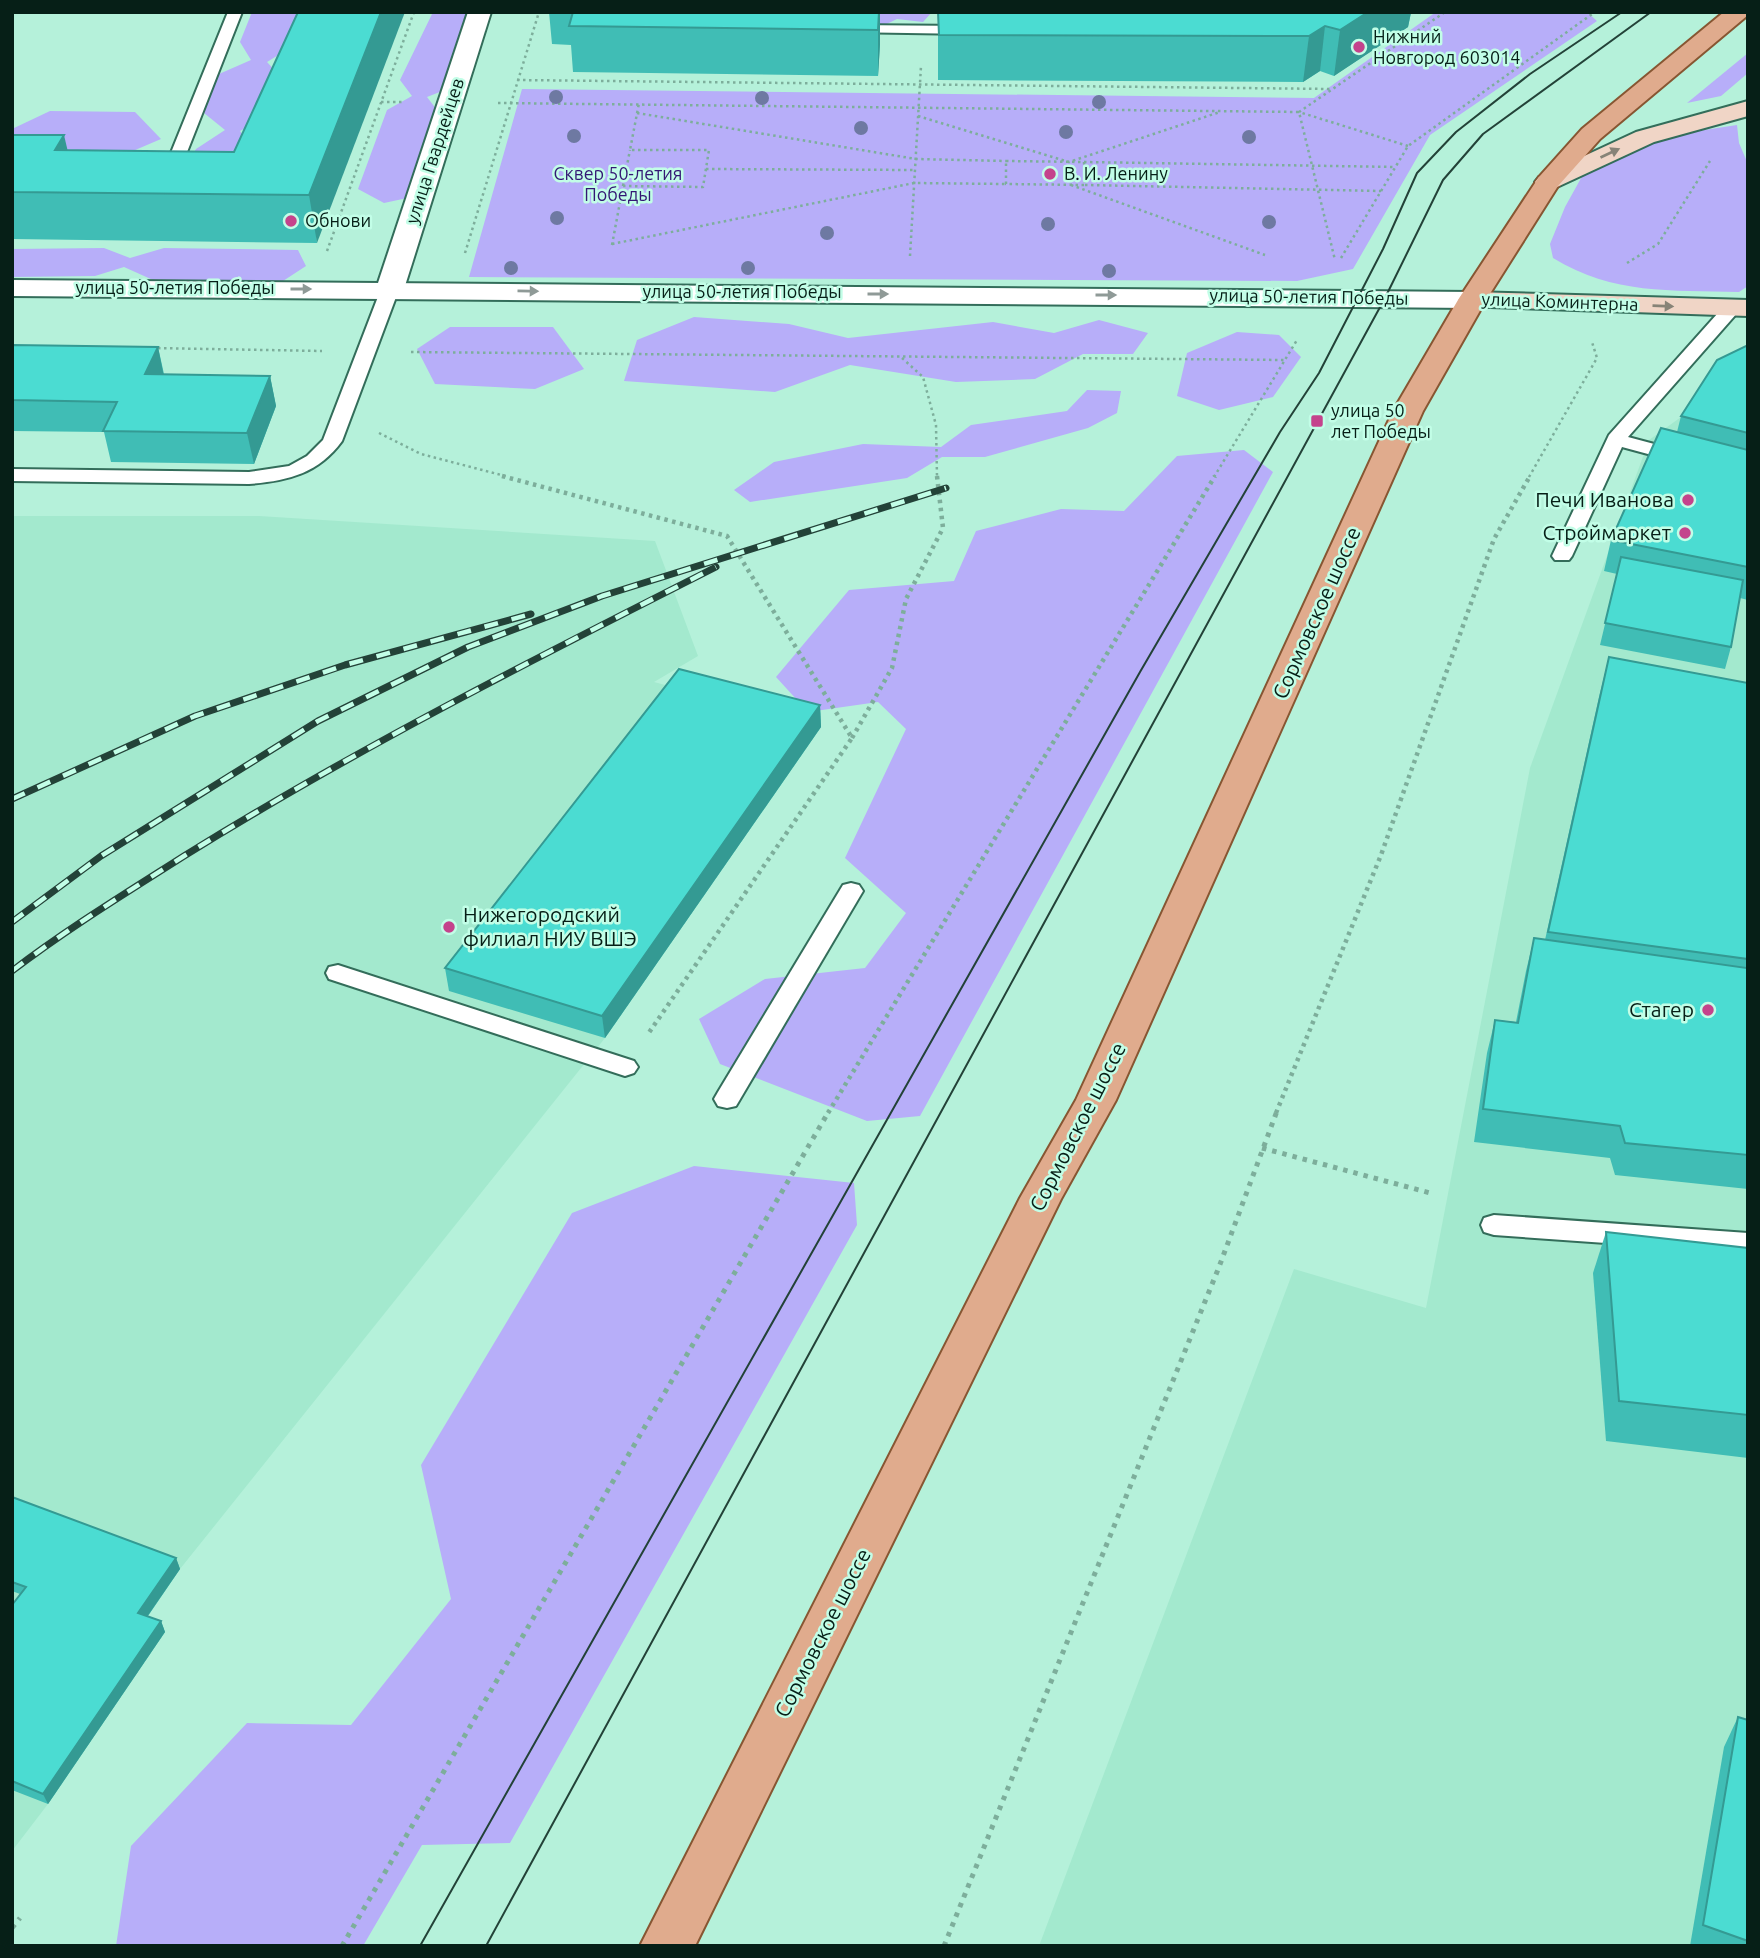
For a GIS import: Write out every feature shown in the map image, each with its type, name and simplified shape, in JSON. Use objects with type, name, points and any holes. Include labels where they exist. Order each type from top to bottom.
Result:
[{"type":"main road","name":"улица Коминтерна","points":[[1472,300],[1548,182],[1591,134],[1738,12]]},
{"type":"main road","points":[[1548,182],[1645,137],[1742,109]]},
{"type":"main road","name":"улица Коминтерна","points":[[1472,300],[1740,308]]},
{"type":"main road","name":"Сормовское шоссе","points":[[667,1946],[1035,1210],[1096,1100],[1408,411],[1472,300]]},
{"type":"street","name":"улица Гвардейцев","points":[[390,289],[480,12]]},
{"type":"street","name":"улица 50-летия Победы","points":[[12,288],[390,289],[1472,300]]},
{"type":"lane","points":[[144,175],[170,175],[235,12]]},
{"type":"lane","points":[[831,29],[992,31]]},
{"type":"lane","points":[[12,475],[250,478],[278,476],[301,470],[318,458],[332,441],[390,289]]},
{"type":"lane","points":[[1562,556],[1616,439],[1740,308]]},
{"type":"lane","points":[[1616,439],[1748,475]]},
{"type":"lane","points":[[727,1100],[851,891]]},
{"type":"lane","points":[[338,973],[625,1067]]},
{"type":"lane","points":[[1494,1225],[1748,1243]]},
{"type":"path","points":[[325,255],[414,12]]},
{"type":"path","points":[[464,257],[539,12]]},
{"type":"path","points":[[1299,112],[1445,12]]},
{"type":"path","points":[[1299,112],[1336,265],[1408,146],[1595,12]]},
{"type":"path","points":[[910,261],[923,30]]},
{"type":"path","points":[[517,80],[1331,89]]},
{"type":"path","points":[[381,102],[1299,112],[1408,146]]},
{"type":"path","points":[[611,251],[639,104]]},
{"type":"path","points":[[1618,268],[1658,244],[1742,109]]},
{"type":"path","points":[[918,116],[1069,162],[1224,111]]},
{"type":"path","points":[[637,114],[916,159],[1396,167]]},
{"type":"path","points":[[623,186],[703,187],[709,150],[630,150]]},
{"type":"path","points":[[1006,161],[1006,184]]},
{"type":"path","points":[[1084,162],[1085,185]]},
{"type":"path","points":[[706,169],[915,170]]},
{"type":"path","points":[[612,244],[914,183],[1381,191]]},
{"type":"path","points":[[1072,185],[1268,256]]},
{"type":"path","points":[[342,1946],[818,1129],[1303,331]]},
{"type":"path","points":[[944,1946],[1381,855],[1494,539],[1597,358],[1589,332]]},
{"type":"path","points":[[149,348],[1285,360]]},
{"type":"path","points":[[625,1067],[852,738],[892,668],[906,599],[943,528],[937,475],[936,425],[923,377],[901,357]]},
{"type":"path","points":[[342,414],[421,454],[727,536],[852,738]]},
{"type":"path","points":[[1262,1148],[1434,1194]]},
{"type":"path","points":[[12,1928],[20,1918]]},
{"type":"shaded area","points":[[1748,369],[1748,1946],[1039,1946],[1294,1269],[1426,1308],[1530,768],[1649,440]]},
{"type":"shaded area","points":[[12,516],[259,516],[655,541],[698,656],[654,682],[821,727],[605,1038],[180,1569],[143,1623],[165,1632],[48,1804],[12,1851]]},
{"type":"green space","points":[[252,12],[311,12],[298,43],[267,62],[279,75],[264,118],[240,131],[251,146],[177,181],[196,149],[225,130],[204,113],[219,74],[251,60],[240,42]]},
{"type":"green space","points":[[433,12],[472,12],[450,88],[427,97],[440,114],[412,197],[384,203],[358,189],[387,110],[412,96],[400,80]]},
{"type":"green space","points":[[765,12],[932,12],[923,22],[897,19],[864,35]]},
{"type":"green space","name":"Сквер 50-летия Победы","points":[[1436,12],[1587,12],[1597,21],[1430,135],[1353,269],[1297,281],[469,277],[522,89],[1314,98]]},
{"type":"green space","points":[[1748,53],[1748,73],[1721,96],[1687,103]]},
{"type":"green space","points":[[50,111],[135,112],[161,139],[86,171],[12,169],[12,129]]},
{"type":"green space","points":[[1737,125],[1739,143],[1748,164],[1748,286],[1739,292],[1643,288],[1598,279],[1553,258],[1550,244],[1565,207],[1585,171],[1665,136]]},
{"type":"green space","points":[[104,248],[130,258],[164,248],[298,250],[306,266],[283,281],[153,280],[124,267],[95,276],[12,277],[12,249]]},
{"type":"green space","points":[[694,317],[789,324],[848,338],[993,322],[1054,333],[1099,320],[1148,333],[1133,354],[1083,354],[1035,379],[956,382],[850,365],[775,392],[624,381],[637,340]]},
{"type":"green space","points":[[450,327],[553,327],[584,369],[535,389],[435,384],[417,349]]},
{"type":"green space","points":[[1237,332],[1279,335],[1301,357],[1273,397],[1219,410],[1177,396],[1187,353]]},
{"type":"green space","points":[[1087,390],[1121,391],[1117,413],[1088,428],[985,457],[942,457],[907,478],[750,502],[734,490],[774,462],[863,444],[941,447],[971,425],[1067,411]]},
{"type":"green space","points":[[1244,450],[1273,472],[920,1116],[867,1121],[720,1064],[699,1019],[765,979],[865,968],[906,913],[845,858],[906,729],[878,702],[808,712],[776,677],[849,590],[954,581],[976,531],[1061,509],[1124,511],[1177,456]]},
{"type":"green space","points":[[694,1166],[854,1183],[857,1225],[510,1843],[422,1845],[363,1946],[116,1946],[131,1846],[247,1723],[351,1725],[451,1599],[421,1465],[572,1213]]},
{"type":"building","points":[[298,12],[381,12],[309,195],[12,192],[12,135],[64,135],[55,150],[234,152]]},
{"type":"building","points":[[573,12],[879,12],[878,30],[569,26]]},
{"type":"building","points":[[938,12],[1368,12],[1340,30],[1325,26],[1309,36],[939,35]]},
{"type":"building","points":[[12,345],[158,347],[145,374],[270,376],[247,433],[103,431],[117,402],[12,400]]},
{"type":"building","points":[[1748,345],[1748,433],[1681,416],[1717,360]]},
{"type":"building","points":[[1661,428],[1748,450],[1748,567],[1611,540]]},
{"type":"building","points":[[1621,557],[1743,580],[1731,647],[1605,623]]},
{"type":"building","points":[[1609,657],[1748,683],[1748,959],[1548,932]]},
{"type":"building","points":[[679,669],[820,705],[602,1016],[445,968]]},
{"type":"building","points":[[1534,938],[1747,968],[1748,1155],[1625,1143],[1620,1126],[1483,1109],[1495,1020],[1518,1023]]},
{"type":"building","points":[[1606,1232],[1748,1248],[1748,1415],[1619,1401]]},
{"type":"building","points":[[12,1497],[176,1558],[138,1613],[161,1621],[43,1794],[12,1781],[12,1605],[26,1587],[12,1582]]},
{"type":"building","points":[[1738,1717],[1748,1720],[1748,1941],[1703,1925]]},
{"type":"tram line","points":[[420,1946],[1140,672],[1280,432],[1319,373],[1383,249],[1417,173],[1456,132],[1530,74],[1622,12]]},
{"type":"tram line","points":[[486,1946],[1385,298],[1443,180],[1483,134],[1651,12]]},
{"type":"railway","points":[[12,922],[101,856],[318,721],[468,647],[602,596],[946,488]]},
{"type":"railway","points":[[12,971],[140,884],[314,778],[514,670],[716,567]]},
{"type":"railway","points":[[12,799],[195,716],[345,665],[531,614]]},
{"type":"place","name":"Нижний Новгород 603014","points":[[1359,47]]},
{"type":"place","name":"В. И. Ленину","points":[[1050,174]]},
{"type":"place","name":"Обнови","points":[[291,221]]},
{"type":"place","name":"улица 50 лет Победы","points":[[1317,421]]},
{"type":"place","name":"Печи Иванова","points":[[1688,500]]},
{"type":"place","name":"Строймаркет","points":[[1685,533]]},
{"type":"place","name":"Нижегородский филиал НИУ ВШЭ","points":[[449,927]]},
{"type":"place","name":"Стагер","points":[[1708,1010]]}]
